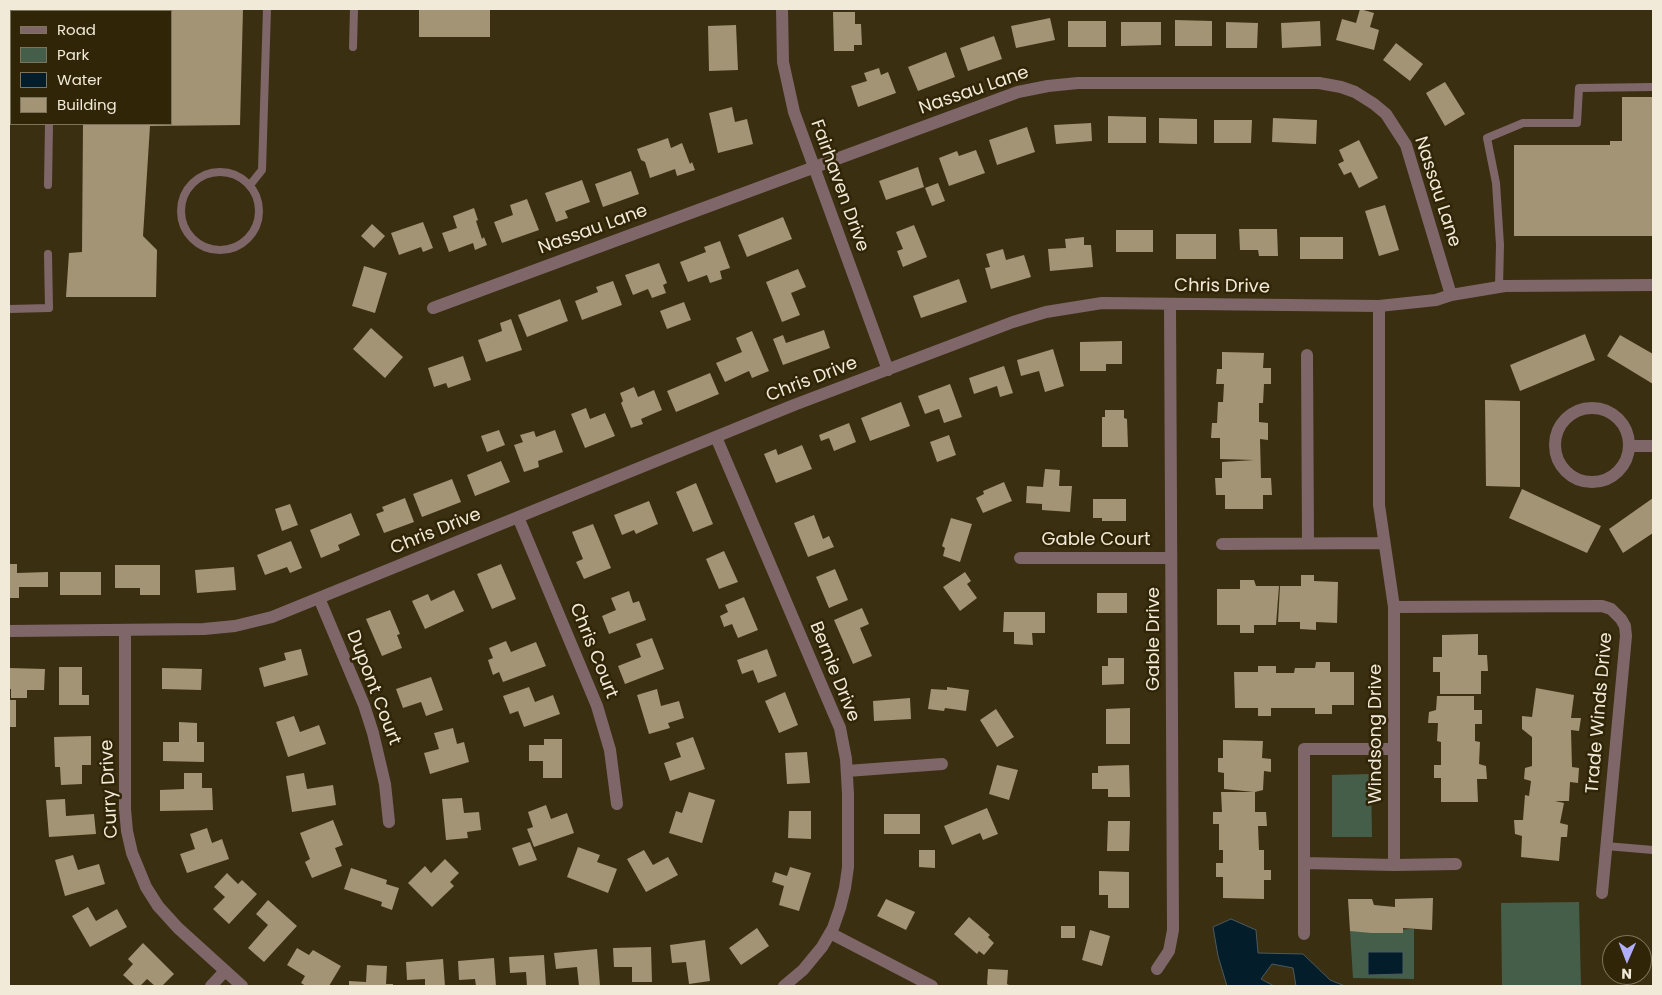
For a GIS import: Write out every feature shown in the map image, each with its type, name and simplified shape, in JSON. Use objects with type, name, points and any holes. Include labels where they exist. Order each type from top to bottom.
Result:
[{"type":"street","name":"Fairhaven Drive","points":[[782,9],[783,58],[794,112],[888,370]]},
{"type":"street","name":"Nassau Lane","points":[[433,308],[1018,92],[1078,83],[1315,83],[1341,87],[1362,96],[1386,114],[1406,144],[1451,295]]},
{"type":"street","name":"Chris Drive","points":[[9,631],[204,629],[234,626],[272,617],[794,405],[1013,322],[1046,312],[1090,304],[1378,306],[1436,300],[1451,295],[1518,285],[1653,285]]},
{"type":"street","name":"Gable Drive","points":[[1157,969],[1164,961],[1173,930],[1170,304]]},
{"type":"street","name":"Windsong Drive","points":[[1378,306],[1378,505],[1394,607],[1394,865]]},
{"type":"street","points":[[1307,356],[1308,543]]},
{"type":"street","points":[[1594,408],[1610,412],[1620,419],[1628,434],[1630,446],[1625,462],[1619,471],[1610,478],[1593,482],[1577,479],[1564,469],[1556,454],[1555,443],[1557,431],[1567,417],[1577,411],[1594,408]]},
{"type":"street","name":"Bernie Drive","points":[[716,437],[838,722],[847,771],[847,873],[840,908],[822,947],[808,964],[784,986]]},
{"type":"street","points":[[1630,446],[1653,446]]},
{"type":"street","name":"Chris Court","points":[[518,517],[597,706],[610,750],[617,804]]},
{"type":"street","points":[[1222,544],[1383,543]]},
{"type":"street","name":"Gable Court","points":[[1020,558],[1172,558]]},
{"type":"street","name":"Dupont Court","points":[[319,598],[364,705],[376,740],[385,784],[389,822]]},
{"type":"street","name":"Trade Winds Drive","points":[[1394,607],[1602,606],[1611,609],[1618,615],[1625,626],[1626,636],[1602,893]]},
{"type":"street","name":"Curry Drive","points":[[125,630],[125,809],[132,853],[146,887],[158,906],[178,928],[242,986]]},
{"type":"street","points":[[1304,934],[1304,750],[1393,749]]},
{"type":"street","points":[[847,771],[942,764]]},
{"type":"street","points":[[1304,863],[1456,864]]},
{"type":"street","points":[[830,933],[932,986]]},
{"type":"street","points":[[211,986],[225,971]]},
{"type":"lane","points":[[250,186],[262,170],[267,9]]},
{"type":"lane","points":[[353,47],[354,9]]},
{"type":"lane","points":[[1499,287],[1500,245],[1496,183],[1487,138],[1523,123],[1578,123],[1579,88],[1653,87]]},
{"type":"lane","points":[[48,185],[49,125]]},
{"type":"lane","points":[[211,173],[229,173],[240,178],[250,186],[256,197],[259,210],[257,224],[250,236],[240,244],[227,249],[213,249],[200,244],[190,236],[184,225],[181,213],[182,201],[187,190],[195,181],[211,173]]},
{"type":"lane","points":[[9,309],[49,308],[48,254]]},
{"type":"lane","points":[[1606,846],[1653,850]]},
{"type":"green space","points":[[1371,774],[1372,837],[1332,837],[1332,775]]},
{"type":"green space","points":[[1579,902],[1581,986],[1502,986],[1501,903]]},
{"type":"green space","points":[[1414,929],[1414,979],[1353,978],[1350,931]]},
{"type":"water","points":[[1231,919],[1256,930],[1258,953],[1303,954],[1330,980],[1345,986],[1296,986],[1293,968],[1272,964],[1261,979],[1274,986],[1227,986],[1218,956],[1213,927]]},
{"type":"water","points":[[1368,952],[1403,952],[1403,974],[1368,975]]},
{"type":"building","points":[[9,9],[243,9],[240,125],[150,126],[143,236],[157,250],[156,297],[66,297],[69,253],[82,252],[83,125],[172,125],[172,10],[10,10],[9,38]]},
{"type":"building","points":[[419,9],[490,9],[490,37],[419,37]]},
{"type":"building","points":[[1360,9],[1374,13],[1370,27],[1379,30],[1374,50],[1336,40],[1342,19],[1356,23]]},
{"type":"building","points":[[833,12],[855,12],[855,24],[861,24],[862,45],[854,45],[854,51],[834,51]]},
{"type":"building","points":[[1050,18],[1055,40],[1016,48],[1011,26]]},
{"type":"building","points":[[1175,20],[1212,21],[1212,46],[1175,46]]},
{"type":"building","points":[[1068,21],[1106,21],[1106,47],[1068,47]]},
{"type":"building","points":[[1320,21],[1321,46],[1282,48],[1281,23]]},
{"type":"building","points":[[1121,22],[1161,22],[1161,45],[1121,46]]},
{"type":"building","points":[[1226,22],[1258,23],[1257,48],[1226,48]]},
{"type":"building","points":[[736,25],[738,70],[709,71],[708,26]]},
{"type":"building","points":[[994,36],[1002,59],[968,71],[960,48]]},
{"type":"building","points":[[1396,43],[1423,64],[1410,81],[1383,60]]},
{"type":"building","points":[[946,52],[955,77],[918,91],[908,67]]},
{"type":"building","points":[[879,68],[881,75],[888,72],[896,93],[858,107],[851,86],[867,81],[864,73]]},
{"type":"building","points":[[1445,82],[1465,114],[1445,126],[1426,93]]},
{"type":"building","points":[[1622,97],[1653,97],[1653,236],[1514,236],[1514,145],[1610,145],[1610,141],[1622,141]]},
{"type":"building","points":[[732,107],[735,122],[747,119],[753,144],[718,153],[709,113]]},
{"type":"building","points":[[1108,116],[1146,117],[1146,143],[1108,143]]},
{"type":"building","points":[[1159,118],[1197,119],[1197,144],[1159,143]]},
{"type":"building","points":[[1273,118],[1317,120],[1316,144],[1272,142]]},
{"type":"building","points":[[1214,120],[1252,120],[1251,143],[1214,143]]},
{"type":"building","points":[[1091,123],[1092,141],[1056,144],[1054,125]]},
{"type":"building","points":[[1027,127],[1035,152],[997,165],[989,140]]},
{"type":"building","points":[[668,138],[671,148],[682,143],[690,164],[692,162],[695,170],[677,176],[675,169],[650,178],[645,162],[641,160],[637,149]]},
{"type":"building","points":[[1359,140],[1378,178],[1359,188],[1351,172],[1344,175],[1338,164],[1344,161],[1339,150]]},
{"type":"building","points":[[976,150],[985,173],[949,186],[939,158],[957,151],[959,156]]},
{"type":"building","points":[[918,167],[924,187],[886,200],[879,181]]},
{"type":"building","points":[[631,171],[639,194],[603,207],[595,184]]},
{"type":"building","points":[[582,180],[590,202],[565,211],[568,218],[556,222],[545,193]]},
{"type":"building","points":[[938,183],[945,201],[932,206],[925,188]]},
{"type":"building","points":[[527,199],[539,230],[502,243],[494,222],[513,215],[510,205]]},
{"type":"building","points":[[1385,205],[1399,250],[1379,256],[1365,211]]},
{"type":"building","points":[[474,208],[482,239],[484,237],[487,245],[475,250],[473,243],[449,252],[442,233],[457,228],[453,216]]},
{"type":"building","points":[[783,217],[792,239],[747,257],[738,235]]},
{"type":"building","points":[[423,222],[433,248],[423,252],[421,247],[399,255],[391,233]]},
{"type":"building","points":[[372,224],[385,236],[374,248],[361,236]]},
{"type":"building","points":[[914,225],[927,257],[903,267],[897,251],[903,249],[896,232]]},
{"type":"building","points":[[1239,229],[1277,229],[1278,256],[1259,256],[1258,250],[1240,250]]},
{"type":"building","points":[[1116,230],[1153,230],[1153,252],[1116,252]]},
{"type":"building","points":[[1176,234],[1216,234],[1216,259],[1176,259]]},
{"type":"building","points":[[1084,237],[1084,245],[1091,245],[1093,267],[1050,271],[1048,249],[1066,248],[1065,239]]},
{"type":"building","points":[[1300,237],[1343,237],[1343,259],[1300,259]]},
{"type":"building","points":[[720,241],[730,268],[720,271],[722,279],[710,283],[707,275],[688,282],[680,262],[706,252],[704,247]]},
{"type":"building","points":[[1003,249],[1006,260],[1024,255],[1031,277],[991,289],[985,268],[990,267],[986,254]]},
{"type":"building","points":[[659,263],[667,283],[663,285],[666,293],[652,298],[648,289],[633,295],[625,275]]},
{"type":"building","points":[[364,266],[387,273],[375,313],[352,306]]},
{"type":"building","points":[[798,269],[806,287],[791,293],[800,315],[782,322],[766,282]]},
{"type":"building","points":[[959,279],[967,302],[921,318],[913,296]]},
{"type":"building","points":[[613,281],[622,305],[582,320],[575,301],[598,292],[596,287]]},
{"type":"building","points":[[560,299],[568,321],[527,337],[518,315]]},
{"type":"building","points":[[684,302],[691,320],[667,329],[660,311]]},
{"type":"building","points":[[511,319],[522,350],[486,362],[478,340],[502,331],[500,323]]},
{"type":"building","points":[[371,328],[403,357],[385,378],[353,349]]},
{"type":"building","points":[[824,330],[830,348],[783,365],[773,339],[783,335],[786,343]]},
{"type":"building","points":[[752,331],[769,371],[752,378],[749,371],[725,382],[716,363],[742,352],[736,338]]},
{"type":"building","points":[[1585,334],[1595,360],[1520,391],[1510,365]]},
{"type":"building","points":[[1620,335],[1653,354],[1653,384],[1607,356]]},
{"type":"building","points":[[1122,341],[1122,364],[1106,364],[1106,371],[1080,371],[1080,342]]},
{"type":"building","points":[[1053,349],[1064,386],[1045,392],[1039,371],[1021,376],[1017,360]]},
{"type":"building","points":[[1222,352],[1264,353],[1263,368],[1271,368],[1271,384],[1264,384],[1263,403],[1259,403],[1259,422],[1268,423],[1268,440],[1260,439],[1261,478],[1271,478],[1272,495],[1263,495],[1263,509],[1225,509],[1225,495],[1216,495],[1215,478],[1222,478],[1222,462],[1254,460],[1220,459],[1220,438],[1211,438],[1212,423],[1217,423],[1218,402],[1223,402],[1224,384],[1216,384],[1217,369],[1222,369]]},
{"type":"building","points":[[463,356],[471,380],[448,388],[446,383],[434,387],[428,368]]},
{"type":"building","points":[[1004,366],[1013,393],[1000,397],[997,386],[974,394],[969,378]]},
{"type":"building","points":[[710,373],[719,394],[676,412],[667,391]]},
{"type":"building","points":[[950,384],[962,417],[944,423],[939,409],[925,414],[918,396]]},
{"type":"building","points":[[634,387],[638,397],[654,390],[662,410],[641,419],[643,424],[631,428],[621,403],[623,401],[620,393]]},
{"type":"building","points":[[1485,400],[1520,401],[1520,487],[1486,486]]},
{"type":"building","points":[[901,402],[910,426],[870,441],[861,418]]},
{"type":"building","points":[[586,408],[590,419],[605,413],[615,436],[585,448],[571,414]]},
{"type":"building","points":[[1105,410],[1124,410],[1124,418],[1127,419],[1128,447],[1102,447],[1102,417],[1105,417]]},
{"type":"building","points":[[849,423],[856,442],[834,451],[829,438],[821,441],[819,435]]},
{"type":"building","points":[[499,430],[505,445],[487,452],[481,436]]},
{"type":"building","points":[[555,430],[563,452],[538,461],[539,467],[524,472],[514,445],[523,442],[520,435],[534,431],[536,437]]},
{"type":"building","points":[[949,435],[956,455],[937,462],[930,442]]},
{"type":"building","points":[[802,445],[812,469],[776,483],[764,454],[776,449],[778,455]]},
{"type":"building","points":[[501,461],[510,482],[475,496],[467,475]]},
{"type":"building","points":[[1045,469],[1060,470],[1059,486],[1072,486],[1070,512],[1042,510],[1042,504],[1026,503],[1027,486],[1043,487]]},
{"type":"building","points":[[452,479],[461,502],[422,517],[413,494]]},
{"type":"building","points":[[1004,482],[1012,501],[983,513],[976,498],[984,494],[983,491]]},
{"type":"building","points":[[696,483],[713,524],[693,532],[676,492]]},
{"type":"building","points":[[1522,489],[1601,526],[1587,553],[1509,518]]},
{"type":"building","points":[[405,498],[414,522],[384,533],[376,514],[384,511],[382,507]]},
{"type":"building","points":[[1653,498],[1653,533],[1623,553],[1609,529]]},
{"type":"building","points":[[1093,499],[1126,499],[1126,521],[1102,521],[1102,518],[1093,518]]},
{"type":"building","points":[[649,501],[658,524],[636,534],[634,530],[622,535],[614,515]]},
{"type":"building","points":[[290,504],[298,525],[282,531],[275,509]]},
{"type":"building","points":[[351,513],[360,535],[338,545],[340,550],[321,558],[310,530]]},
{"type":"building","points":[[814,515],[823,539],[829,536],[834,547],[808,557],[794,523]]},
{"type":"building","points":[[951,518],[972,524],[960,562],[943,556],[945,548],[942,546]]},
{"type":"building","points":[[593,524],[611,568],[584,579],[576,562],[583,559],[572,532]]},
{"type":"building","points":[[291,541],[302,568],[290,573],[287,567],[265,575],[257,555]]},
{"type":"building","points":[[724,551],[738,582],[719,589],[706,559]]},
{"type":"building","points":[[9,564],[17,564],[17,573],[48,572],[48,587],[19,587],[19,598],[9,598]]},
{"type":"building","points":[[501,564],[516,599],[492,609],[477,574]]},
{"type":"building","points":[[115,565],[160,565],[160,595],[140,595],[140,588],[115,588]]},
{"type":"building","points":[[234,567],[236,590],[197,593],[195,570]]},
{"type":"building","points":[[835,569],[848,600],[829,608],[816,577]]},
{"type":"building","points":[[60,572],[101,572],[101,595],[60,595]]},
{"type":"building","points":[[965,572],[971,581],[967,584],[977,598],[960,611],[943,587]]},
{"type":"building","points":[[1301,575],[1314,575],[1314,581],[1338,582],[1337,623],[1316,622],[1316,630],[1300,629],[1300,622],[1278,622],[1280,586],[1301,586]]},
{"type":"building","points":[[1240,580],[1254,580],[1256,586],[1279,586],[1276,625],[1254,625],[1254,633],[1240,633],[1240,625],[1217,625],[1217,589],[1240,589]]},
{"type":"building","points":[[454,590],[464,611],[425,629],[412,601],[428,594],[431,601]]},
{"type":"building","points":[[629,591],[633,603],[639,601],[646,620],[609,634],[602,616],[616,610],[611,598]]},
{"type":"building","points":[[1097,593],[1127,593],[1127,613],[1097,613]]},
{"type":"building","points":[[744,597],[758,630],[738,638],[732,624],[724,627],[720,616],[728,612],[725,605]]},
{"type":"building","points":[[862,608],[869,624],[860,628],[872,656],[853,664],[834,620]]},
{"type":"building","points":[[390,610],[400,634],[397,635],[402,648],[382,656],[366,619]]},
{"type":"building","points":[[1004,612],[1045,612],[1045,633],[1032,633],[1033,645],[1014,644],[1014,632],[1003,632]]},
{"type":"building","points":[[1478,634],[1478,655],[1487,655],[1488,671],[1481,671],[1481,694],[1440,694],[1440,672],[1433,672],[1433,657],[1442,657],[1442,635]]},
{"type":"building","points":[[652,638],[664,669],[625,684],[618,666],[641,657],[636,644]]},
{"type":"building","points":[[506,641],[511,652],[536,642],[546,666],[503,682],[499,672],[493,675],[488,660],[493,658],[489,648]]},
{"type":"building","points":[[301,649],[308,675],[264,687],[259,668],[286,660],[284,653]]},
{"type":"building","points":[[767,649],[777,676],[758,683],[753,670],[742,674],[737,660]]},
{"type":"building","points":[[1108,658],[1124,658],[1124,684],[1102,685],[1102,666],[1108,666]]},
{"type":"building","points":[[1316,662],[1330,662],[1330,672],[1354,672],[1354,705],[1332,705],[1332,714],[1315,714],[1315,708],[1271,708],[1271,716],[1258,716],[1258,708],[1235,708],[1234,672],[1258,672],[1258,666],[1276,666],[1276,673],[1294,673],[1295,668],[1315,668]]},
{"type":"building","points":[[59,667],[82,667],[82,695],[89,695],[89,705],[59,705]]},
{"type":"building","points":[[9,668],[45,669],[44,690],[27,690],[27,698],[11,698]]},
{"type":"building","points":[[162,668],[202,669],[201,690],[162,689]]},
{"type":"building","points":[[431,677],[443,710],[426,716],[421,702],[403,708],[396,689]]},
{"type":"building","points":[[529,687],[535,702],[553,695],[560,714],[524,727],[518,711],[510,714],[503,696]]},
{"type":"building","points":[[947,687],[969,690],[966,711],[945,708],[944,711],[928,709],[931,689],[947,690]]},
{"type":"building","points":[[1536,688],[1574,695],[1571,718],[1581,718],[1579,731],[1571,730],[1572,767],[1579,768],[1578,783],[1570,782],[1569,801],[1555,801],[1564,803],[1560,823],[1568,825],[1567,837],[1561,837],[1559,861],[1521,857],[1522,836],[1515,834],[1514,820],[1523,820],[1525,795],[1529,796],[1531,781],[1524,779],[1525,768],[1532,766],[1532,737],[1522,729],[1522,716],[1532,717]]},
{"type":"building","points":[[657,689],[661,706],[679,701],[684,718],[668,723],[670,728],[649,734],[637,695]]},
{"type":"building","points":[[785,692],[798,725],[779,733],[765,701]]},
{"type":"building","points":[[1437,696],[1474,696],[1474,710],[1482,710],[1482,724],[1475,724],[1475,741],[1480,742],[1479,764],[1486,766],[1487,779],[1477,779],[1478,802],[1441,802],[1441,778],[1434,778],[1434,765],[1441,765],[1441,742],[1437,741],[1438,723],[1428,723],[1429,712],[1436,710]]},
{"type":"building","points":[[910,698],[911,719],[874,721],[873,701]]},
{"type":"building","points":[[9,700],[16,700],[16,727],[9,727]]},
{"type":"building","points":[[1130,708],[1130,744],[1106,744],[1106,709]]},
{"type":"building","points":[[996,709],[1014,737],[997,747],[980,720]]},
{"type":"building","points":[[294,716],[300,732],[319,725],[326,744],[288,757],[276,722]]},
{"type":"building","points":[[179,722],[197,723],[197,742],[204,742],[204,762],[163,761],[163,742],[179,742]]},
{"type":"building","points":[[453,728],[457,744],[464,742],[469,762],[430,774],[424,753],[439,749],[434,733]]},
{"type":"building","points":[[91,736],[91,765],[82,765],[82,784],[61,785],[60,767],[55,767],[54,737]]},
{"type":"building","points":[[693,737],[705,769],[670,781],[664,763],[681,757],[676,743]]},
{"type":"building","points":[[544,739],[562,739],[562,778],[543,778],[543,761],[529,761],[529,745],[544,745]]},
{"type":"building","points":[[1223,740],[1263,741],[1262,758],[1271,759],[1271,772],[1264,771],[1263,790],[1255,792],[1255,812],[1266,812],[1267,826],[1258,826],[1259,850],[1264,850],[1264,870],[1271,870],[1271,880],[1264,880],[1264,899],[1223,898],[1223,877],[1216,877],[1216,863],[1223,863],[1223,850],[1219,850],[1219,824],[1213,824],[1213,812],[1222,812],[1221,792],[1254,792],[1224,789],[1224,773],[1218,772],[1218,758],[1223,758]]},
{"type":"building","points":[[807,752],[810,783],[787,784],[785,753]]},
{"type":"building","points":[[997,765],[1018,770],[1009,800],[989,794]]},
{"type":"building","points":[[1129,765],[1130,797],[1108,797],[1108,789],[1092,789],[1092,773],[1098,773],[1098,766]]},
{"type":"building","points":[[184,773],[202,773],[202,788],[212,788],[213,810],[160,811],[160,790],[184,789]]},
{"type":"building","points":[[304,773],[307,789],[333,785],[336,805],[292,812],[286,776]]},
{"type":"building","points":[[689,792],[715,800],[702,843],[669,833],[676,811],[682,813]]},
{"type":"building","points":[[462,798],[464,813],[479,812],[481,830],[467,832],[468,838],[446,840],[442,799]]},
{"type":"building","points":[[65,799],[66,816],[94,814],[96,834],[49,837],[46,800]]},
{"type":"building","points":[[546,805],[551,819],[567,813],[574,833],[534,847],[527,829],[533,827],[528,812]]},
{"type":"building","points":[[987,808],[998,834],[983,840],[980,833],[952,845],[944,826]]},
{"type":"building","points":[[789,811],[811,811],[811,839],[788,838]]},
{"type":"building","points":[[884,814],[920,814],[920,834],[884,834]]},
{"type":"building","points":[[333,820],[343,845],[335,848],[342,866],[312,878],[305,862],[310,859],[300,833]]},
{"type":"building","points":[[1108,821],[1130,821],[1129,851],[1107,851]]},
{"type":"building","points":[[207,828],[212,843],[222,839],[229,859],[187,873],[180,854],[195,849],[190,834]]},
{"type":"building","points":[[530,842],[537,860],[519,866],[512,848]]},
{"type":"building","points":[[578,847],[600,855],[597,862],[617,869],[608,893],[567,877]]},
{"type":"building","points":[[644,850],[653,865],[668,857],[678,875],[646,892],[627,859]]},
{"type":"building","points":[[919,850],[935,850],[935,868],[919,867]]},
{"type":"building","points":[[73,855],[78,870],[99,864],[105,884],[65,896],[55,860]]},
{"type":"building","points":[[445,859],[459,873],[450,882],[454,886],[432,907],[408,883],[425,866],[431,873]]},
{"type":"building","points":[[790,867],[811,873],[799,911],[779,905],[784,886],[772,882],[775,872],[787,876]]},
{"type":"building","points":[[351,868],[387,880],[386,884],[399,888],[392,910],[381,906],[382,902],[344,889]]},
{"type":"building","points":[[1099,871],[1129,872],[1129,908],[1108,908],[1108,895],[1099,895]]},
{"type":"building","points":[[227,873],[238,884],[242,880],[257,894],[229,924],[213,909],[225,897],[214,887]]},
{"type":"building","points":[[1433,898],[1432,930],[1403,928],[1403,933],[1350,931],[1348,899],[1372,899],[1374,905],[1395,907],[1395,899]]},
{"type":"building","points":[[886,899],[915,912],[906,930],[877,916]]},
{"type":"building","points":[[268,900],[297,926],[264,962],[248,948],[268,925],[256,914]]},
{"type":"building","points":[[88,907],[96,921],[117,909],[127,927],[90,947],[72,916]]},
{"type":"building","points":[[969,917],[990,935],[988,937],[994,943],[984,955],[979,951],[977,954],[954,934]]},
{"type":"building","points":[[1061,926],[1075,926],[1075,938],[1061,938]]},
{"type":"building","points":[[757,928],[769,946],[741,965],[729,948]]},
{"type":"building","points":[[1090,930],[1110,936],[1102,966],[1082,960]]},
{"type":"building","points":[[705,940],[710,981],[689,984],[686,962],[672,963],[670,945]]},
{"type":"building","points":[[143,943],[174,974],[162,986],[155,986],[147,979],[140,986],[135,986],[123,975],[133,964],[128,959]]},
{"type":"building","points":[[651,947],[652,982],[632,982],[632,967],[614,967],[613,948]]},
{"type":"building","points":[[297,948],[309,955],[313,950],[341,966],[329,986],[306,986],[301,983],[305,976],[287,965]]},
{"type":"building","points":[[597,949],[600,986],[579,986],[577,967],[556,969],[554,953]]},
{"type":"building","points":[[544,955],[546,986],[527,986],[526,972],[510,973],[509,957]]},
{"type":"building","points":[[494,958],[496,986],[476,986],[475,979],[459,980],[458,961]]},
{"type":"building","points":[[443,959],[445,986],[425,986],[425,979],[407,980],[406,962]]},
{"type":"building","points":[[367,965],[387,966],[386,984],[393,984],[393,986],[349,986],[349,981],[366,982]]},
{"type":"building","points":[[988,969],[1008,970],[1007,984],[1011,986],[989,986],[987,984]]}]
